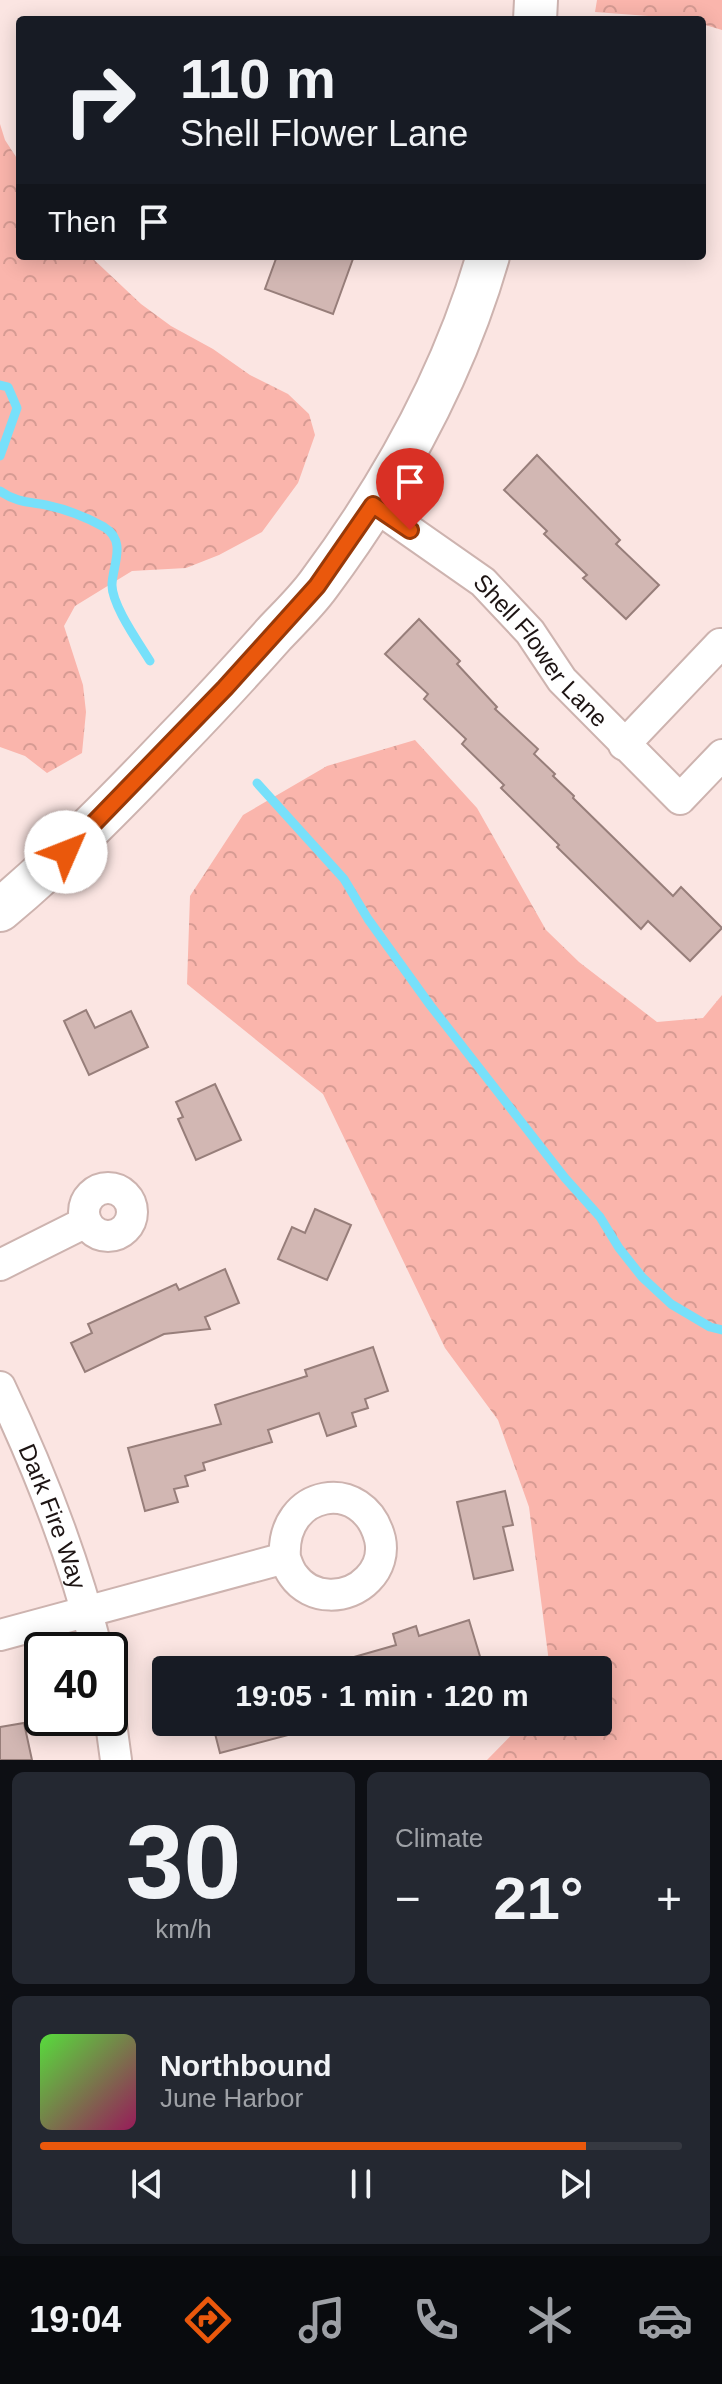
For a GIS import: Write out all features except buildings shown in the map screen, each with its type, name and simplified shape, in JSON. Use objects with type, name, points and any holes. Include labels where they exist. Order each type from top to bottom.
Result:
[{"type":"street","points":[[0,910],[45,873],[109,809],[317,586],[373,505],[420,422],[455,350],[487,260]]},
{"type":"street","name":"Shell Flower Lane","points":[[373,505],[483,582],[530,632],[562,680],[680,799],[722,755]]},
{"type":"street","name":"Shell Flower Lane","points":[[624,745],[720,644],[722,646]]},
{"type":"street","points":[[0,1265],[86,1222]]},
{"type":"street","name":"Dark Fire Way","points":[[0,1387],[35,1462],[92,1632]]},
{"type":"street","points":[[0,1635],[285,1558]]},
{"type":"street","points":[[113,1736],[116,1760]]},
{"type":"green space","points":[[597,0],[722,0],[722,30],[706,25],[706,16],[595,12]]},
{"type":"green space","points":[[0,124],[5,140],[16,157],[16,260],[94,260],[141,304],[171,326],[213,349],[250,375],[288,394],[309,414],[315,435],[298,483],[262,532],[186,568],[132,571],[75,606],[64,626],[83,685],[86,712],[82,753],[47,773],[25,756],[0,747]]},
{"type":"green space","points":[[415,740],[477,808],[546,930],[579,962],[657,1022],[703,1018],[722,995],[722,1760],[487,1760],[510,1736],[612,1736],[612,1656],[548,1656],[529,1507],[498,1420],[445,1348],[323,1094],[187,984],[190,896],[243,815],[327,766]]},
{"type":"waterway","points":[[0,385],[8,387],[17,408],[0,456]]},
{"type":"waterway","points":[[0,491],[17,499],[76,514],[111,533],[117,546],[112,584],[116,602],[150,661]]},
{"type":"waterway","points":[[257,783],[344,879],[368,919],[430,1005],[565,1178],[600,1217],[642,1277],[671,1304],[710,1327],[722,1330]]},
{"type":"route","points":[[66,852],[225,688],[317,586],[373,505],[410,530]]}]
